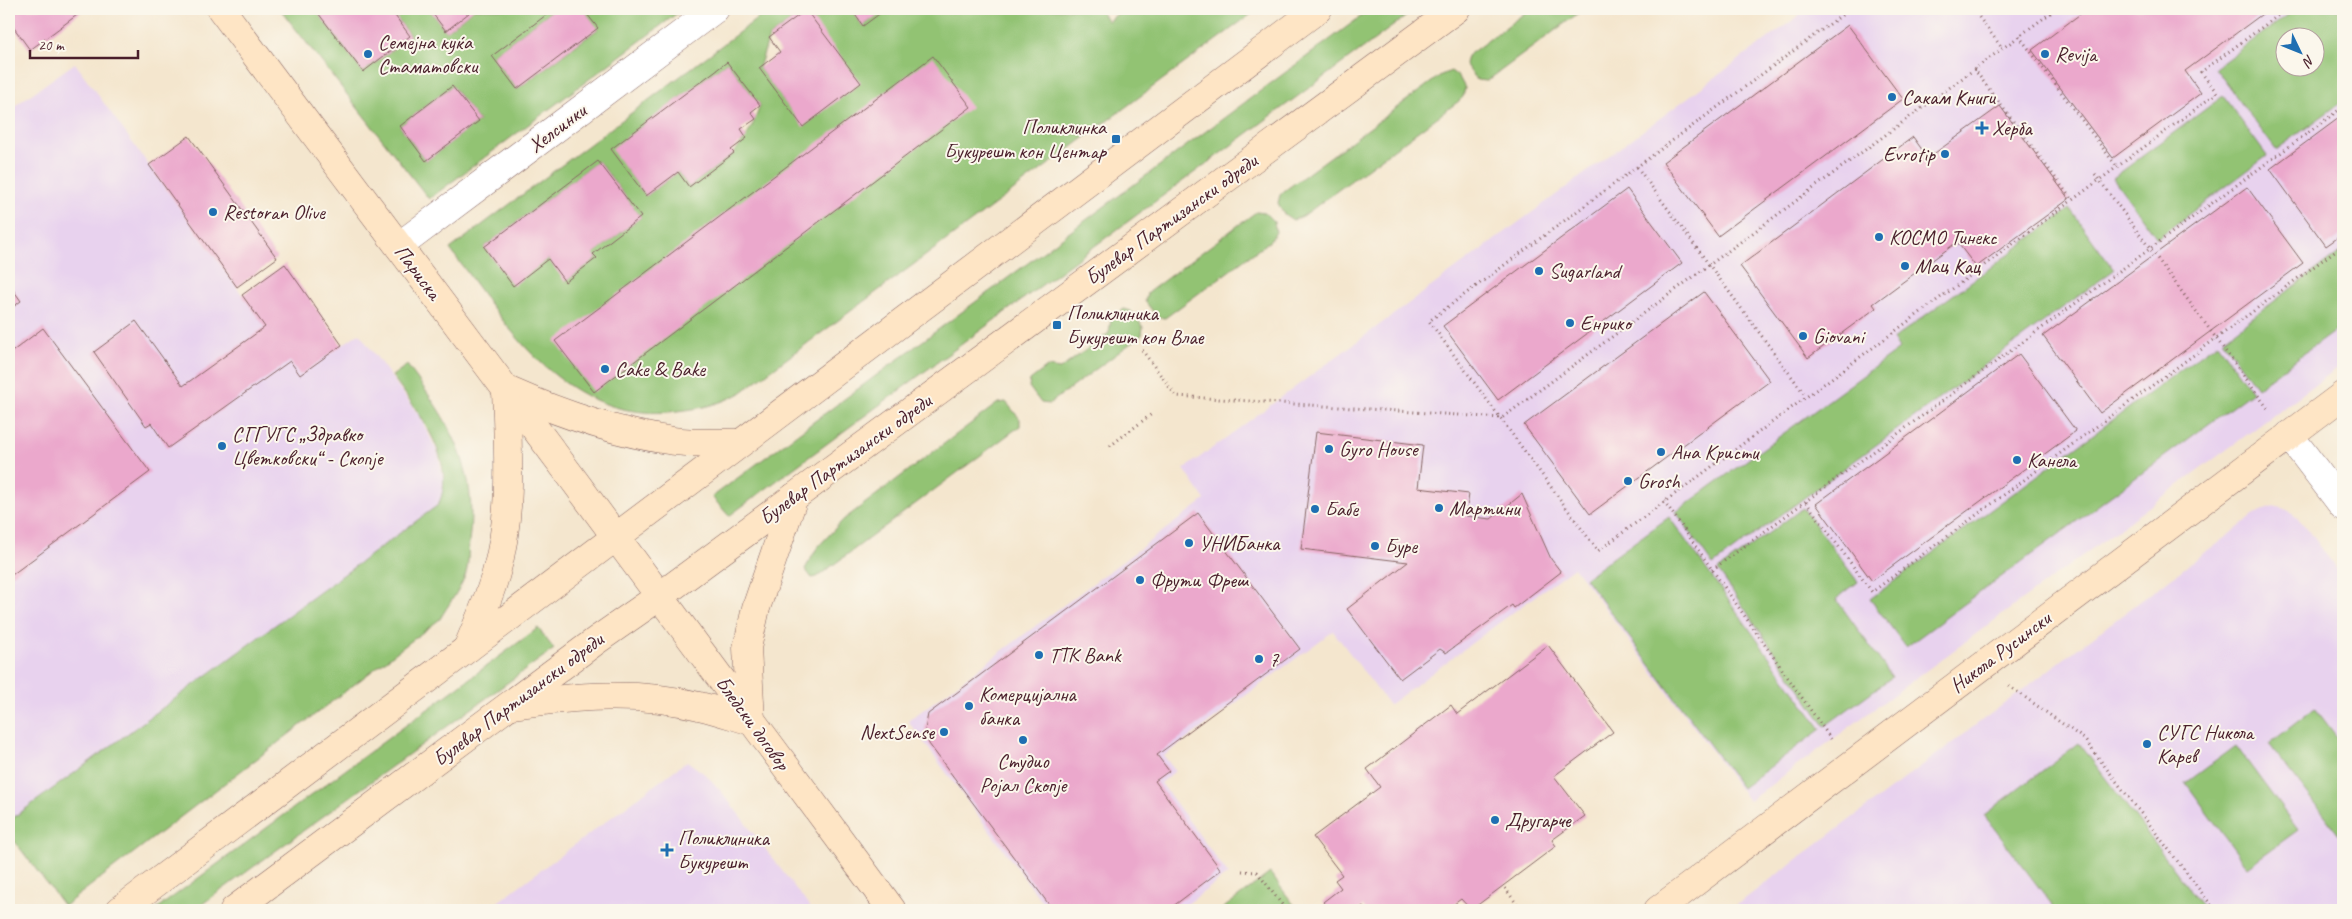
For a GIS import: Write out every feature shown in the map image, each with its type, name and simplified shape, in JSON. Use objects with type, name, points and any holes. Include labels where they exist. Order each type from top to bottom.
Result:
[{"type":"street","name":"Париска","points":[[221,9],[615,536]]},
{"type":"street","name":"Хелсинки","points":[[399,246],[715,9]]},
{"type":"street","points":[[120,910],[1318,9]]},
{"type":"street","name":"Булевар Партизански одреди","points":[[234,910],[597,640],[660,596],[1456,9]]},
{"type":"street","points":[[467,649],[496,573],[506,524],[508,456],[506,389],[561,413],[625,433],[676,442],[739,443]]},
{"type":"street","name":"Никола Русински","points":[[1658,910],[2343,395]]},
{"type":"street","points":[[2289,434],[2343,506]]},
{"type":"street","points":[[511,705],[561,698],[642,697],[699,705],[751,721],[747,648],[756,608],[794,497]]},
{"type":"street","name":"Бледски договор","points":[[615,536],[892,910]]},
{"type":"path","points":[[1850,9],[1428,321],[1502,418],[1598,551],[2217,93],[2201,72],[2287,9]]},
{"type":"path","points":[[1973,9],[2002,48]]},
{"type":"path","points":[[1142,350],[1176,396],[1502,418],[2056,9]]},
{"type":"path","points":[[2019,36],[2117,167]]},
{"type":"path","points":[[1974,69],[2072,200]]},
{"type":"path","points":[[1712,570],[2343,107]]},
{"type":"path","points":[[1636,167],[1806,396]]},
{"type":"path","points":[[2095,174],[2271,412]]},
{"type":"path","points":[[1806,502],[1872,592],[2343,245]]},
{"type":"path","points":[[1110,446],[1153,413]]},
{"type":"path","points":[[1664,502],[1831,739]]},
{"type":"path","points":[[2003,681],[2084,739],[2215,910]]},
{"type":"path","points":[[1242,871],[1257,872],[1286,910]]},
{"type":"path","points":[[1505,888],[1521,910]]},
{"type":"path","points":[[2248,910],[2254,906],[2257,910]]},
{"type":"shaded area","points":[[1808,9],[2343,9],[2343,364],[1749,801],[1574,567],[1389,705],[1333,631],[1164,756],[1175,771],[1161,783],[1228,874],[1179,910],[1048,910],[908,721],[1205,500],[1184,469]]},
{"type":"shaded area","name":"СГГУГС „Здравко Цветковски“ - Скопје","points":[[75,63],[300,375],[359,333],[420,417],[438,453],[445,487],[442,498],[434,509],[9,821],[9,110]]},
{"type":"shaded area","name":"СУГС Никола Карев","points":[[2278,507],[2288,510],[2305,525],[2343,578],[2343,910],[1730,910],[2259,512],[2268,508]]},
{"type":"shaded area","name":"Поликлиника Букурешт","points":[[687,761],[706,775],[721,791],[812,910],[487,910]]},
{"type":"green space","points":[[280,9],[315,9],[363,72],[410,36],[390,9],[429,9],[446,31],[474,9],[554,9],[492,56],[517,89],[598,29],[583,9],[683,9],[429,199]],"holes":[[[452,86],[479,121],[426,161],[400,126]]]},
{"type":"green space","points":[[770,9],[851,9],[863,26],[886,9],[1099,9],[1108,21],[1124,9],[1258,9],[739,394],[709,406],[678,411],[638,412],[603,403],[571,387],[543,365],[518,338],[450,249]],"holes":[[[806,10],[803,126],[759,68],[769,37]],[[727,62],[760,105],[754,121],[741,144],[724,161],[689,187],[678,172],[646,196],[612,149]],[[598,161],[641,217],[593,254],[597,258],[566,281],[548,259],[513,285],[484,247]]]},
{"type":"green space","points":[[1371,9],[1416,9],[729,516],[712,497]]},
{"type":"green space","points":[[1530,9],[1584,9],[1491,78],[1486,81],[1477,80],[1465,64],[1467,56]]},
{"type":"green space","points":[[2296,9],[2343,9],[2343,101],[2276,150],[2215,68]]},
{"type":"green space","points":[[1451,71],[1459,77],[1465,88],[1463,97],[1459,101],[1303,216],[1293,220],[1284,214],[1278,203],[1280,195],[1284,191],[1441,75]]},
{"type":"green space","points":[[2223,96],[2267,156],[2157,238],[2113,178]]},
{"type":"green space","points":[[2070,209],[2114,270],[1713,565],[1676,512],[1899,349],[1893,339]]},
{"type":"green space","points":[[1256,212],[1265,213],[1274,222],[1276,232],[1270,241],[1165,318],[1157,317],[1145,301],[1147,293]]},
{"type":"green space","points":[[2343,250],[2343,325],[2257,388],[2222,340]]},
{"type":"green space","points":[[1124,309],[1131,311],[1143,327],[1142,335],[1049,404],[1041,403],[1029,387],[1030,380],[1047,367],[1060,369],[1109,333],[1111,319]]},
{"type":"green space","points":[[2217,343],[2252,392],[1906,647],[1870,599]]},
{"type":"green space","points":[[407,365],[436,406],[458,447],[470,491],[471,515],[466,572],[460,587],[440,619],[64,906],[9,834],[9,821],[438,505],[443,489],[443,471],[439,454],[423,420],[392,376]]},
{"type":"green space","points":[[1006,402],[1020,419],[1020,426],[817,577],[812,578],[805,569],[817,548],[843,520],[998,403]]},
{"type":"green space","points":[[1803,508],[1858,582],[1836,599],[1892,677],[1825,726],[1718,570]]},
{"type":"green space","points":[[1669,517],[1821,729],[1742,788],[1585,578]]},
{"type":"green space","points":[[538,628],[554,649],[194,910],[155,910]]},
{"type":"green space","points":[[2315,708],[2343,745],[2343,832],[2339,835],[2269,744]]},
{"type":"green space","points":[[2079,743],[2205,910],[2056,910],[1984,815]]},
{"type":"green space","points":[[2236,746],[2298,830],[2247,867],[2186,783]]},
{"type":"green space","points":[[1270,873],[1298,910],[1221,910]]},
{"type":"building","points":[[9,9],[85,9],[30,50],[9,21]]},
{"type":"building","name":"Семејна куќа Стаматовски","points":[[315,9],[390,9],[410,36],[363,72]]},
{"type":"building","points":[[429,9],[474,9],[446,31]]},
{"type":"building","points":[[554,9],[583,9],[598,28],[517,89],[492,56]]},
{"type":"building","points":[[851,9],[886,9],[863,26]]},
{"type":"building","points":[[2087,9],[2269,9],[2185,71],[2201,93],[2113,158],[2032,50]]},
{"type":"building","points":[[806,10],[861,83],[803,127],[759,68],[780,52],[769,37]]},
{"type":"building","points":[[1848,25],[1903,99],[1718,236],[1663,162]]},
{"type":"building","points":[[933,56],[971,107],[594,392],[555,341]]},
{"type":"building","points":[[727,62],[760,105],[751,112],[756,119],[741,129],[747,138],[731,150],[734,153],[689,187],[678,172],[646,196],[611,149]]},
{"type":"building","points":[[452,86],[479,121],[426,161],[400,126]]},
{"type":"building","points":[[2000,106],[2069,199],[1976,267],[1957,242],[1873,304],[1876,308],[1808,358],[1740,266],[1913,137],[1928,158]]},
{"type":"building","points":[[2343,115],[2343,234],[2326,246],[2270,169]]},
{"type":"building","name":"Restoran Olive","points":[[189,136],[277,258],[237,287],[149,165]]},
{"type":"building","points":[[598,161],[641,217],[593,254],[597,258],[565,282],[548,259],[513,286],[484,247]]},
{"type":"building","points":[[2247,187],[2303,263],[2100,413],[2043,336]]},
{"type":"building","points":[[1627,189],[1682,263],[1498,400],[1443,326]]},
{"type":"building","points":[[285,264],[342,345],[300,375],[290,361],[168,448],[151,423],[146,426],[94,352],[136,321],[183,386],[265,327],[242,295]]},
{"type":"building","points":[[9,284],[21,301],[9,310]]},
{"type":"building","points":[[1704,292],[1770,381],[1590,514],[1524,425]]},
{"type":"building","points":[[43,328],[150,472],[9,577],[9,354]]},
{"type":"building","points":[[2019,354],[2076,431],[1872,581],[1816,504]]},
{"type":"building","points":[[1316,432],[1423,445],[1418,488],[1469,494],[1466,516],[1491,519],[1522,494],[1551,559],[1561,572],[1514,608],[1512,605],[1446,653],[1440,649],[1400,679],[1347,609],[1408,562],[1301,549]]},
{"type":"building","points":[[1198,513],[1300,649],[1157,755],[1169,771],[1155,781],[1221,870],[1168,910],[1053,910],[929,744],[925,730],[928,714]]},
{"type":"building","points":[[1548,645],[1613,732],[1554,776],[1585,816],[1552,840],[1556,846],[1471,910],[1461,899],[1446,910],[1366,910],[1363,906],[1358,910],[1329,910],[1323,902],[1341,888],[1335,880],[1342,875],[1313,837],[1380,787],[1367,769],[1451,705],[1457,714]]},
{"type":"place","name":"Семејна куќа Стаматовски","points":[[368,54]]},
{"type":"place","name":"Revija","points":[[2045,54]]},
{"type":"place","name":"Сакам Книги","points":[[1892,97]]},
{"type":"place","name":"Херба","points":[[1982,128]]},
{"type":"place","name":"Поликлинка Букурешт кон Центар","points":[[1116,139]]},
{"type":"place","name":"Evrotip","points":[[1945,154]]},
{"type":"place","name":"Restoran Olive","points":[[213,212]]},
{"type":"place","name":"КОСМО Тинекс","points":[[1879,237]]},
{"type":"place","name":"Мац Кац","points":[[1905,266]]},
{"type":"place","name":"Sugarland","points":[[1539,271]]},
{"type":"place","name":"Енрико","points":[[1570,323]]},
{"type":"place","name":"Поликлиника Букурешт кон Влае","points":[[1057,325]]},
{"type":"place","name":"Giovani","points":[[1803,336]]},
{"type":"place","name":"Cake & Bake","points":[[605,369]]},
{"type":"place","name":"СГГУГС „Здравко Цветковски“ - Скопје","points":[[222,446]]},
{"type":"place","name":"Gyro House","points":[[1329,449]]},
{"type":"place","name":"Ана Кристи","points":[[1661,452]]},
{"type":"place","name":"Канела","points":[[2017,460]]},
{"type":"place","name":"Grosh","points":[[1628,481]]},
{"type":"place","name":"Мартини","points":[[1439,508]]},
{"type":"place","name":"Бабе","points":[[1315,509]]},
{"type":"place","name":"УНИБанка","points":[[1189,543]]},
{"type":"place","name":"Буре","points":[[1375,546]]},
{"type":"place","name":"Фрути Фреш","points":[[1140,580]]},
{"type":"place","name":"TTK Bank","points":[[1039,655]]},
{"type":"place","name":"7","points":[[1259,659]]},
{"type":"place","name":"Комерцијална банка","points":[[969,706]]},
{"type":"place","name":"NextSense","points":[[944,732]]},
{"type":"place","name":"Студио Ројал Скопје","points":[[1023,740]]},
{"type":"place","name":"СУГС Никола Карев","points":[[2147,744]]},
{"type":"place","name":"Другарче","points":[[1495,820]]},
{"type":"place","name":"Поликлиника Букурешт","points":[[667,850]]}]
